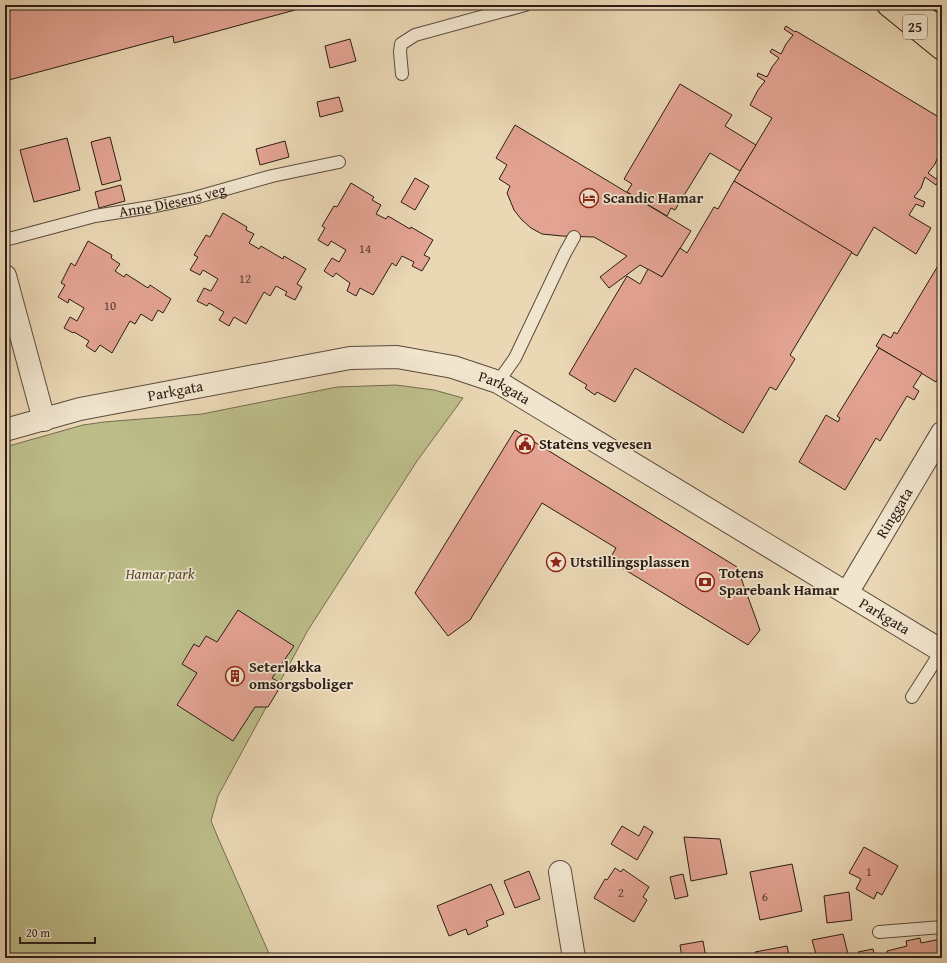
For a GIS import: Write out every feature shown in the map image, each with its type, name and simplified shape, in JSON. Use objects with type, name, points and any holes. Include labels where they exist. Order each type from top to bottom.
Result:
[{"type":"highway","name":"25","points":[[888,5],[942,49]]},
{"type":"highway","name":"25","points":[[900,5],[942,28]]},
{"type":"street","points":[[5,276],[44,420]]},
{"type":"street","name":"Parkgata","points":[[5,430],[80,409],[350,358],[397,357],[452,367],[498,382],[942,651]]},
{"type":"street","name":"Ringgata","points":[[847,593],[942,433]]},
{"type":"street","points":[[560,872],[574,958]]},
{"type":"lane","points":[[402,74],[400,52],[401,44],[415,35],[525,5]]},
{"type":"lane","name":"Anne Diesens veg","points":[[5,240],[95,216],[150,208],[272,176],[339,162]]},
{"type":"lane","points":[[498,382],[515,358],[574,237]]},
{"type":"lane","points":[[912,697],[942,651]]},
{"type":"lane","points":[[879,932],[942,927]]},
{"type":"green space","name":"Hamar park","points":[[396,385],[434,390],[463,398],[417,461],[308,630],[218,796],[211,821],[271,958],[5,958],[5,447],[83,425],[202,414],[337,387]]},
{"type":"building","points":[[5,5],[293,5],[295,10],[174,43],[173,36],[5,81]]},
{"type":"building","points":[[786,26],[942,119],[942,156],[939,154],[935,164],[928,173],[936,179],[940,179],[936,185],[925,177],[921,188],[914,197],[925,202],[923,207],[916,204],[909,215],[931,228],[916,254],[874,227],[857,256],[734,181],[772,118],[750,105],[765,81],[757,76],[758,73],[767,77],[779,58],[770,52],[772,49],[781,54],[793,35],[784,29]]},
{"type":"building","points":[[350,39],[356,61],[330,68],[325,46]]},
{"type":"building","points":[[680,84],[732,115],[725,126],[756,145],[740,171],[710,153],[675,210],[671,208],[667,216],[627,192],[632,184],[624,179]]},
{"type":"building","points":[[339,97],[343,111],[320,117],[317,102]]},
{"type":"building","points":[[515,125],[691,231],[662,277],[640,265],[609,288],[600,277],[627,256],[594,237],[542,234],[531,228],[521,219],[514,210],[507,193],[510,186],[499,179],[507,165],[496,158]]},
{"type":"building","points":[[110,137],[121,180],[102,185],[91,142]]},
{"type":"building","points":[[67,138],[80,190],[34,202],[20,150]]},
{"type":"building","points":[[285,141],[289,157],[260,165],[256,149]]},
{"type":"building","points":[[415,178],[429,186],[415,210],[401,202]]},
{"type":"building","points":[[734,181],[852,252],[790,355],[795,359],[776,390],[770,387],[743,433],[635,368],[615,402],[597,392],[595,395],[585,388],[587,385],[569,374],[627,276],[640,284],[648,269],[662,277],[680,248],[687,253],[714,207],[718,209]]},
{"type":"building","points":[[351,183],[374,197],[372,200],[381,205],[376,214],[386,219],[388,216],[433,240],[424,255],[430,258],[422,271],[412,266],[414,262],[402,256],[396,266],[392,263],[373,295],[360,288],[356,296],[347,291],[350,283],[336,273],[333,277],[324,271],[332,258],[339,262],[346,250],[331,241],[328,246],[318,240],[325,228],[322,226],[334,206],[337,207]]},
{"type":"building","points":[[121,185],[125,201],[99,208],[95,192]]},
{"type":"building","points":[[223,213],[247,227],[246,230],[254,234],[249,243],[259,249],[261,246],[283,259],[284,256],[306,269],[297,284],[302,287],[295,300],[285,295],[287,292],[276,286],[270,296],[264,292],[246,324],[234,317],[229,326],[219,320],[224,312],[209,303],[207,306],[197,301],[204,288],[211,291],[218,279],[203,270],[200,275],[190,270],[198,257],[194,255],[206,235],[210,237]]},
{"type":"building","points":[[88,241],[112,255],[111,258],[120,264],[115,271],[124,277],[126,274],[148,288],[150,285],[171,299],[163,313],[158,310],[152,321],[141,314],[135,324],[130,321],[112,353],[100,345],[95,352],[86,346],[89,341],[64,328],[70,317],[77,321],[84,308],[69,299],[68,303],[58,297],[65,285],[61,283],[71,263],[75,266]]},
{"type":"building","points":[[942,259],[942,356],[937,365],[942,369],[942,372],[936,382],[876,346],[883,334],[891,338],[894,332],[897,334]]},
{"type":"building","points":[[879,348],[922,373],[913,387],[919,391],[914,400],[907,396],[880,441],[876,438],[845,490],[799,462],[826,415],[838,422],[840,418],[837,416]]},
{"type":"building","points":[[515,430],[737,567],[760,630],[748,645],[609,560],[616,548],[542,503],[470,620],[448,636],[415,593]]},
{"type":"building","name":"Seterløkka omsorgsboliger","points":[[238,610],[294,646],[272,678],[282,684],[268,707],[255,707],[233,741],[177,705],[197,673],[182,664],[194,644],[199,647],[206,636],[217,642]]},
{"type":"building","points":[[622,826],[639,836],[644,826],[653,832],[637,860],[611,844]]},
{"type":"building","points":[[684,837],[720,839],[727,874],[691,881]]},
{"type":"building","points":[[864,847],[898,866],[882,895],[877,892],[874,899],[856,889],[861,879],[849,873]]},
{"type":"building","points":[[792,864],[802,911],[760,920],[750,872]]},
{"type":"building","points":[[615,868],[621,872],[623,869],[649,887],[643,897],[647,900],[634,922],[594,898],[605,879],[607,880]]},
{"type":"building","points":[[529,871],[540,899],[515,908],[504,881]]},
{"type":"building","points":[[683,874],[688,896],[675,899],[670,877]]},
{"type":"building","points":[[491,884],[504,914],[486,921],[488,926],[468,935],[466,929],[449,936],[437,906]]},
{"type":"building","points":[[849,892],[852,920],[827,923],[824,896]]},
{"type":"building","points":[[843,934],[849,958],[817,958],[812,940]]},
{"type":"building","points":[[920,938],[921,943],[941,939],[942,958],[888,958],[887,951],[907,946],[906,941]]},
{"type":"building","points":[[703,941],[706,958],[682,958],[680,945]]},
{"type":"building","points":[[787,946],[789,955],[794,954],[795,958],[757,958],[755,952]]},
{"type":"building","points":[[873,949],[875,958],[859,958],[858,952]]},
{"type":"place","name":"Scandic Hamar","points":[[589,198]]},
{"type":"place","name":"Statens vegvesen","points":[[525,444]]},
{"type":"place","name":"Utstillingsplassen","points":[[556,562]]},
{"type":"place","name":"Totens Sparebank Hamar","points":[[705,582]]},
{"type":"place","name":"Seterløkka omsorgsboliger","points":[[235,676]]}]
